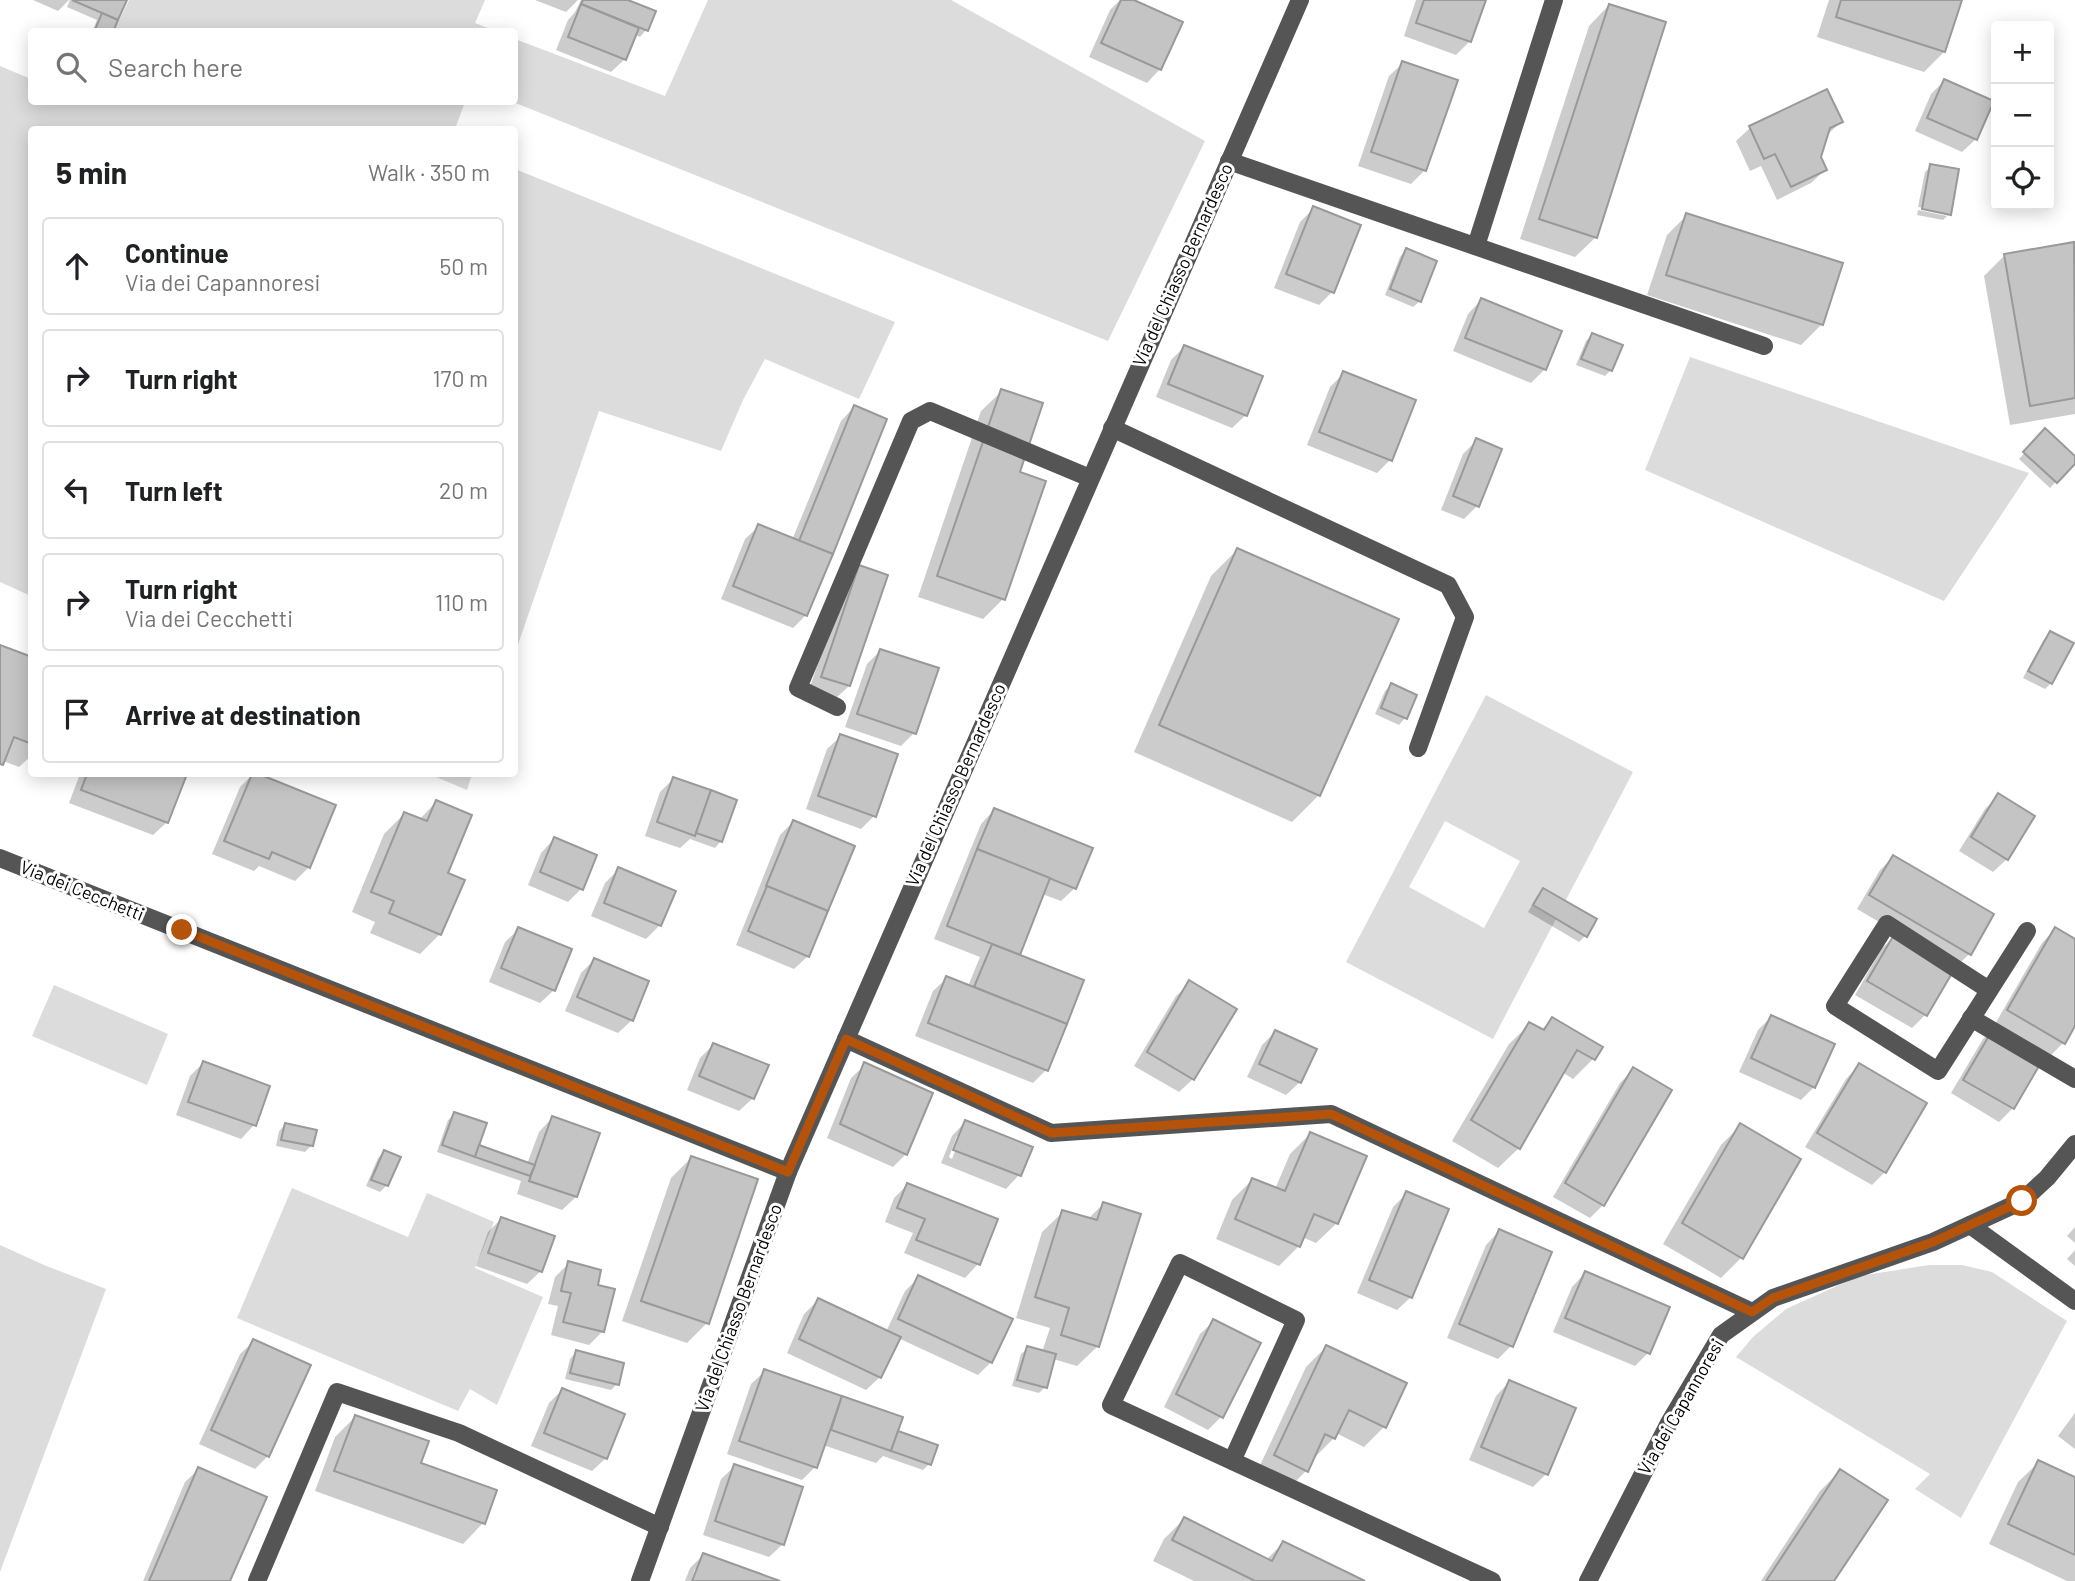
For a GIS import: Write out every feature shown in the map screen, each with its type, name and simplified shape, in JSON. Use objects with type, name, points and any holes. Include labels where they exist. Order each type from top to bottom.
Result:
[{"type":"street","name":"Via del Chiasso Bernardesco","points":[[640,1581],[788,1172],[1300,0]]},
{"type":"street","points":[[1476,246],[1554,0]]},
{"type":"street","points":[[1229,161],[1764,346]]},
{"type":"street","points":[[837,707],[798,688],[911,421],[930,411],[1090,478]]},
{"type":"street","points":[[1112,428],[1448,585],[1465,617],[1418,748]]},
{"type":"street","name":"Via dei Cecchetti","points":[[0,858],[788,1172]]},
{"type":"street","points":[[1989,990],[1887,925],[1835,1006],[1938,1071],[2027,931]]},
{"type":"street","points":[[1972,1018],[2075,1079]]},
{"type":"street","points":[[846,1039],[1051,1133],[1331,1114],[1752,1312]]},
{"type":"street","name":"Via dei Capannoresi","points":[[1588,1581],[1669,1423],[1721,1335],[1773,1298],[1933,1242],[2022,1201],[2047,1178],[2075,1144]]},
{"type":"street","points":[[1970,1225],[2075,1301]]},
{"type":"street","points":[[1232,1461],[1296,1320],[1180,1263],[1111,1405],[1232,1461],[1492,1581]]},
{"type":"street","points":[[257,1581],[338,1392],[459,1433],[660,1527]]},
{"type":"shaded area","points":[[129,0],[485,0],[475,23],[488,28],[115,28]]},
{"type":"shaded area","points":[[708,0],[951,0],[1205,141],[1108,341],[518,104],[518,40],[665,96]]},
{"type":"shaded area","points":[[0,66],[28,78],[28,105],[464,105],[456,126],[28,126],[28,595],[0,582]]},
{"type":"shaded area","points":[[518,170],[895,322],[859,399],[765,359],[743,400],[721,451],[599,411],[518,644]]},
{"type":"shaded area","points":[[1690,357],[2029,473],[1944,601],[1645,470]]},
{"type":"shaded area","points":[[1486,695],[1633,772],[1493,1039],[1346,962]],"holes":[[[1445,821],[1520,861],[1484,928],[1409,887]]]},
{"type":"shaded area","points":[[436,777],[471,777],[467,790]]},
{"type":"shaded area","points":[[54,985],[168,1034],[147,1085],[32,1036]]},
{"type":"shaded area","points":[[292,1188],[408,1237],[427,1193],[494,1222],[475,1268],[543,1297],[497,1405],[470,1389],[458,1411],[237,1318]]},
{"type":"shaded area","points":[[0,1245],[106,1289],[0,1572]]},
{"type":"shaded area","points":[[1929,1265],[1962,1265],[1992,1272],[2067,1321],[1961,1518],[1915,1489],[1930,1474],[1736,1357],[1753,1337],[1786,1309],[1859,1276]]},
{"type":"building","points":[[72,0],[127,0],[118,20]]},
{"type":"building","points":[[583,0],[628,0],[656,11],[648,31],[581,4]]},
{"type":"building","points":[[1121,0],[1134,0],[1183,22],[1161,70],[1101,43]]},
{"type":"building","points":[[1424,0],[1486,0],[1471,42],[1416,23]]},
{"type":"building","points":[[1841,0],[1962,0],[1945,52],[1836,17]]},
{"type":"building","points":[[581,4],[639,28],[626,60],[568,37]]},
{"type":"building","points":[[1609,4],[1666,22],[1597,238],[1539,219]]},
{"type":"building","points":[[102,13],[118,20],[115,28],[96,28]]},
{"type":"building","points":[[1402,61],[1458,80],[1426,171],[1371,152]]},
{"type":"building","points":[[1944,79],[1991,100],[1991,108],[1977,140],[1927,118]]},
{"type":"building","points":[[1827,89],[1843,122],[1830,128],[1821,157],[1827,170],[1791,187],[1775,154],[1764,159],[1749,126]]},
{"type":"building","points":[[1930,164],[1959,169],[1951,215],[1922,209]]},
{"type":"building","points":[[1313,206],[1361,225],[1334,293],[1286,274]]},
{"type":"building","points":[[1686,213],[1843,263],[1823,325],[1666,275]]},
{"type":"building","points":[[2074,242],[2075,398],[2030,406],[2004,254]]},
{"type":"building","points":[[1406,248],[1437,261],[1421,302],[1390,289]]},
{"type":"building","points":[[1481,298],[1562,331],[1546,370],[1465,338]]},
{"type":"building","points":[[1592,333],[1623,345],[1612,371],[1581,359]]},
{"type":"building","points":[[1184,345],[1263,376],[1247,416],[1168,384]]},
{"type":"building","points":[[1343,371],[1416,400],[1392,461],[1319,432]]},
{"type":"building","points":[[1001,389],[1043,403],[1020,472],[1046,481],[1005,600],[937,576]]},
{"type":"building","points":[[854,405],[887,419],[833,554],[799,541]]},
{"type":"building","points":[[2045,428],[2075,456],[2075,464],[2057,483],[2023,452]]},
{"type":"building","points":[[1476,438],[1502,449],[1479,507],[1453,496]]},
{"type":"building","points":[[758,524],[833,554],[807,616],[733,586]]},
{"type":"building","points":[[1237,548],[1399,619],[1320,796],[1159,725]]},
{"type":"building","points":[[859,565],[888,575],[850,686],[821,677]]},
{"type":"building","points":[[2050,631],[2074,643],[2052,684],[2028,671]]},
{"type":"building","points":[[0,645],[28,656],[28,742],[14,737],[3,765],[0,764]]},
{"type":"building","points":[[880,649],[939,668],[916,734],[857,714]]},
{"type":"building","points":[[1391,683],[1417,695],[1407,719],[1381,708]]},
{"type":"building","points":[[840,734],[898,754],[876,817],[818,796]]},
{"type":"building","points":[[86,777],[186,777],[168,823],[81,790]]},
{"type":"building","points":[[251,777],[266,777],[336,805],[310,868],[272,852],[269,859],[224,841]]},
{"type":"building","points":[[673,777],[711,790],[695,836],[657,822]]},
{"type":"building","points":[[711,790],[737,800],[722,842],[696,833]]},
{"type":"building","points":[[1998,793],[2035,816],[2008,860],[1971,837]]},
{"type":"building","points":[[436,800],[472,815],[448,873],[465,880],[441,935],[389,913],[394,901],[371,892],[404,812],[427,821]]},
{"type":"building","points":[[994,808],[1093,848],[1076,889],[977,849]]},
{"type":"building","points":[[793,820],[855,846],[828,911],[766,886]]},
{"type":"building","points":[[554,837],[597,855],[583,890],[540,872]]},
{"type":"building","points":[[977,849],[1050,878],[1020,955],[947,926]]},
{"type":"building","points":[[1893,855],[1994,914],[1971,955],[1869,895]]},
{"type":"building","points":[[618,867],[676,891],[661,926],[604,903]]},
{"type":"building","points":[[767,886],[828,911],[809,957],[748,931]]},
{"type":"building","points":[[1543,888],[1597,919],[1587,937],[1533,905]]},
{"type":"building","points":[[518,927],[572,949],[555,991],[501,968]]},
{"type":"building","points":[[2055,927],[2075,939],[2075,1026],[2065,1044],[2007,1010]]},
{"type":"building","points":[[1895,933],[1955,968],[1927,1016],[1867,981]]},
{"type":"building","points":[[992,944],[1084,980],[1067,1024],[974,987]]},
{"type":"building","points":[[594,958],[649,981],[633,1021],[577,997]]},
{"type":"building","points":[[946,976],[1067,1024],[1048,1071],[928,1023]]},
{"type":"building","points":[[1189,980],[1237,1009],[1194,1080],[1147,1052]]},
{"type":"building","points":[[1771,1015],[1835,1044],[1815,1088],[1751,1058]]},
{"type":"building","points":[[1552,1017],[1603,1047],[1595,1060],[1577,1050],[1520,1149],[1471,1120],[1529,1022],[1544,1030]]},
{"type":"building","points":[[1996,1024],[2046,1054],[2014,1109],[1963,1080]]},
{"type":"building","points":[[1275,1030],[1317,1049],[1301,1083],[1259,1064]]},
{"type":"building","points":[[713,1043],[769,1065],[754,1099],[699,1076]]},
{"type":"building","points":[[203,1061],[270,1086],[256,1126],[188,1102]]},
{"type":"building","points":[[864,1062],[933,1093],[907,1155],[840,1124]]},
{"type":"building","points":[[1859,1063],[1927,1103],[1886,1173],[1817,1133]]},
{"type":"building","points":[[1633,1067],[1672,1090],[1604,1206],[1565,1183]]},
{"type":"building","points":[[454,1112],[487,1123],[475,1157],[442,1145]]},
{"type":"building","points":[[552,1116],[600,1133],[577,1197],[529,1181]]},
{"type":"building","points":[[965,1120],[1033,1147],[1021,1176],[953,1150]]},
{"type":"building","points":[[285,1123],[317,1130],[313,1146],[281,1140]]},
{"type":"building","points":[[1740,1123],[1801,1159],[1743,1259],[1682,1223]]},
{"type":"building","points":[[1310,1132],[1367,1156],[1338,1224],[1314,1214],[1300,1247],[1235,1219],[1252,1178],[1285,1191]]},
{"type":"building","points":[[479,1145],[535,1165],[530,1176],[475,1157]]},
{"type":"building","points":[[384,1150],[401,1157],[388,1186],[371,1180]]},
{"type":"building","points":[[691,1156],[758,1179],[709,1324],[641,1301]]},
{"type":"building","points":[[907,1183],[998,1219],[980,1265],[916,1240],[925,1219],[897,1208]]},
{"type":"building","points":[[1406,1191],[1449,1209],[1412,1298],[1369,1280]]},
{"type":"building","points":[[1103,1202],[1141,1214],[1099,1347],[1061,1335],[1069,1308],[1035,1297],[1062,1210],[1097,1220]]},
{"type":"building","points":[[501,1217],[555,1236],[542,1272],[488,1253]]},
{"type":"building","points":[[1499,1229],[1552,1252],[1513,1347],[1459,1324]]},
{"type":"building","points":[[568,1261],[601,1270],[598,1285],[615,1289],[604,1332],[563,1322],[571,1293],[561,1291]]},
{"type":"building","points":[[1585,1271],[1670,1307],[1650,1354],[1565,1318]]},
{"type":"building","points":[[918,1275],[1013,1319],[992,1363],[898,1319]]},
{"type":"building","points":[[818,1298],[901,1337],[881,1378],[799,1339]]},
{"type":"building","points":[[1213,1319],[1261,1343],[1223,1418],[1176,1394]]},
{"type":"building","points":[[253,1339],[311,1365],[269,1457],[211,1430]]},
{"type":"building","points":[[1326,1345],[1407,1383],[1386,1428],[1349,1410],[1335,1439],[1325,1434],[1308,1472],[1274,1455]]},
{"type":"building","points":[[1027,1346],[1056,1354],[1047,1388],[1017,1380]]},
{"type":"building","points":[[576,1350],[624,1363],[619,1385],[570,1373]]},
{"type":"building","points":[[764,1369],[842,1396],[817,1468],[739,1441]]},
{"type":"building","points":[[1509,1380],[1576,1408],[1548,1475],[1481,1447]]},
{"type":"building","points":[[562,1388],[625,1414],[607,1459],[544,1433]]},
{"type":"building","points":[[842,1396],[903,1417],[891,1451],[831,1430]]},
{"type":"building","points":[[355,1415],[429,1441],[421,1463],[497,1490],[485,1524],[334,1471]]},
{"type":"building","points":[[898,1431],[938,1445],[931,1465],[891,1451]]},
{"type":"building","points":[[2038,1460],[2075,1477],[2075,1555],[2008,1524]]},
{"type":"building","points":[[734,1464],[803,1487],[784,1545],[715,1521]]},
{"type":"building","points":[[198,1467],[267,1497],[230,1581],[149,1581]]},
{"type":"building","points":[[1840,1469],[1888,1500],[1834,1581],[1766,1581]]},
{"type":"building","points":[[1184,1517],[1272,1561],[1283,1541],[1365,1581],[1255,1581],[1172,1540]]},
{"type":"building","points":[[703,1553],[780,1581],[692,1581]]},
{"type":"route","points":[[182,930],[788,1172],[846,1039],[1051,1133],[1331,1114],[1752,1312],[1773,1298],[1933,1242],[2022,1201]]}]
